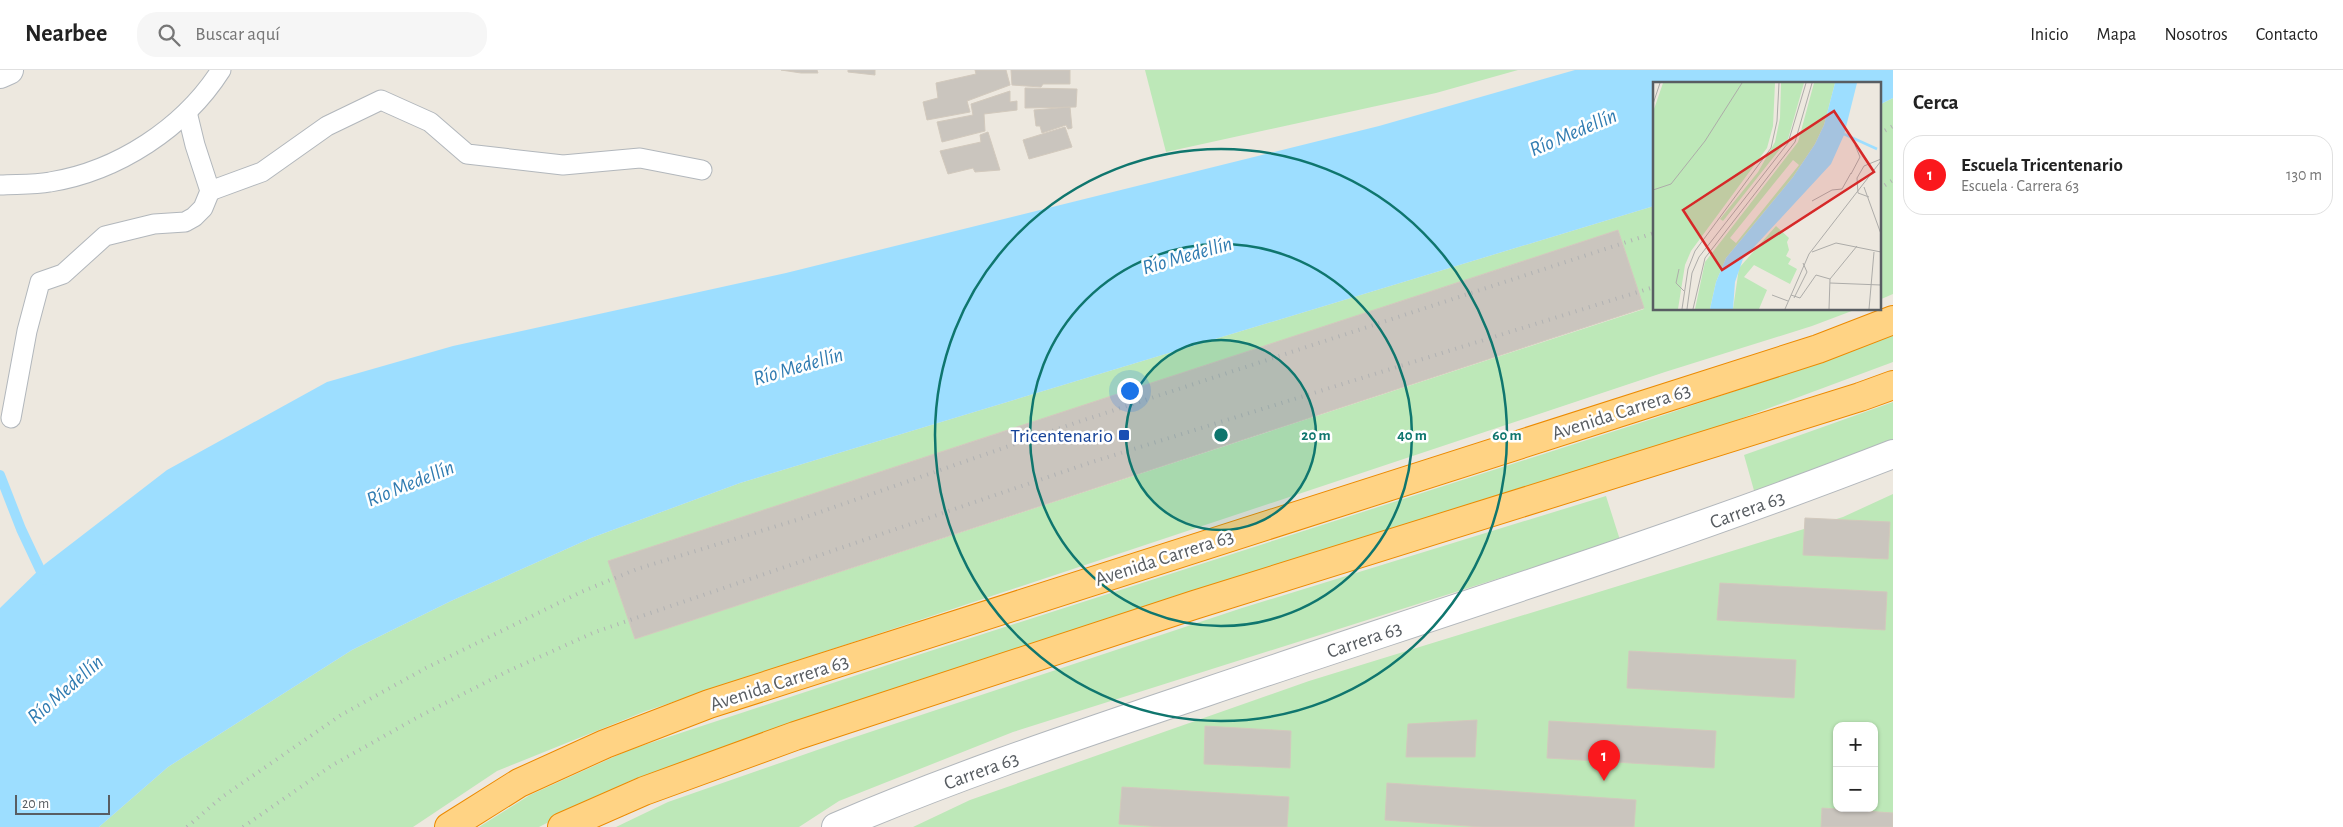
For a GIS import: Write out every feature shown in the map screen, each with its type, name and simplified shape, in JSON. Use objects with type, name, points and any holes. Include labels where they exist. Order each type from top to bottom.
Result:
[{"type":"highway","name":"Avenida Carrera 63","points":[[449,827],[519,783],[605,744],[709,704],[1818,349],[1893,320]]},
{"type":"highway","points":[[562,827],[644,791],[804,733],[1194,605],[1611,476],[1893,385]]},
{"type":"street","points":[[0,74],[9,70]]},
{"type":"street","name":"Carrera 63","points":[[836,827],[910,796],[1033,751],[1749,510],[1893,454]]},
{"type":"lane","points":[[0,186],[50,182],[100,168],[147,145],[187,112],[212,84],[221,70]]},
{"type":"lane","points":[[210,190],[262,172],[328,126],[381,100],[430,122],[467,154],[563,165],[640,158],[702,170]]},
{"type":"lane","points":[[11,418],[23,351],[40,282],[63,274],[105,236],[154,224],[185,222],[194,217],[207,201],[210,190],[194,145],[187,112]]},
{"type":"green space","points":[[1145,70],[1518,70],[1436,93],[1166,152]]},
{"type":"green space","points":[[1893,98],[1893,294],[1880,300],[1880,104]]},
{"type":"green space","points":[[1653,206],[1653,310],[1854,310],[1812,326],[1665,372],[646,711],[497,771],[413,827],[99,827],[168,767],[352,650],[451,601],[591,538],[740,483]],"holes":[[[1618,230],[1644,309],[635,639],[609,561]]]},
{"type":"green space","points":[[1893,334],[1893,362],[1662,448],[1129,612],[757,735],[632,780],[539,827],[479,827],[530,795],[629,750],[1652,419],[1824,361]]},
{"type":"green space","points":[[1893,402],[1893,442],[1755,494],[1744,455]]},
{"type":"green space","points":[[1893,494],[1893,827],[913,827],[970,800],[1309,681],[1843,517]]},
{"type":"green space","points":[[1606,496],[1620,540],[1013,732],[839,801],[799,827],[616,827],[668,802],[843,741],[1242,608]]},
{"type":"water","name":"Río Medellín","points":[[1575,70],[1893,70],[1893,98],[1880,104],[1880,82],[1653,82],[1653,206],[740,483],[591,538],[451,601],[352,650],[168,767],[99,827],[0,827],[0,608],[45,564],[167,470],[327,382],[453,346],[786,273],[1379,126]]},
{"type":"building","points":[[781,70],[817,70],[818,73],[801,73]]},
{"type":"building","points":[[848,70],[875,70],[875,75],[848,72]]},
{"type":"building","points":[[975,70],[1006,70],[1010,85],[967,101],[970,112],[927,120],[923,102],[938,98],[936,83],[976,74]]},
{"type":"building","points":[[1011,70],[1070,70],[1070,84],[1043,84],[1041,87],[1012,85]]},
{"type":"building","points":[[1025,88],[1077,89],[1076,107],[1025,108]]},
{"type":"building","points":[[1010,91],[1010,102],[1017,101],[1017,110],[984,114],[985,131],[942,142],[937,122],[973,115],[971,104]]},
{"type":"building","points":[[1070,107],[1072,128],[1068,129],[1066,125],[1042,133],[1040,126],[1036,126],[1034,110]]},
{"type":"building","points":[[1065,127],[1072,147],[1029,159],[1023,140]]},
{"type":"building","points":[[988,132],[1000,170],[975,172],[973,168],[948,174],[940,151],[981,142],[980,135]]},
{"type":"building","name":"Tricentenario","points":[[1618,230],[1644,308],[635,639],[608,561]]},
{"type":"building","points":[[1805,518],[1890,522],[1888,559],[1803,555]]},
{"type":"building","points":[[1720,583],[1887,592],[1885,630],[1717,620]]},
{"type":"building","points":[[1629,651],[1796,660],[1794,698],[1627,688]]},
{"type":"building","points":[[1477,720],[1475,757],[1406,757],[1408,724]]},
{"type":"building","points":[[1549,721],[1716,731],[1714,768],[1547,758]]},
{"type":"building","points":[[1205,726],[1291,731],[1290,768],[1204,764]]},
{"type":"building","points":[[1387,783],[1636,800],[1634,827],[1482,827],[1385,820]]},
{"type":"building","points":[[1122,787],[1289,797],[1287,827],[1163,827],[1119,824]]},
{"type":"building","points":[[1822,808],[1833,809],[1833,812],[1893,813],[1893,827],[1821,827]]},
{"type":"waterway","points":[[0,475],[21,529],[45,580]]},
{"type":"railway","points":[[1880,133],[1893,126]]},
{"type":"railway","points":[[1880,188],[1893,180]]},
{"type":"railway","points":[[187,827],[222,797],[341,715],[426,668],[581,592],[637,569],[803,518],[1075,423],[1653,233]]},
{"type":"railway","points":[[243,827],[331,766],[418,717],[506,672],[595,632],[1092,462],[1653,287]]},
{"type":"place","name":"Tricentenario","points":[[1124,435]]},
{"type":"place","name":"Escuela Tricentenario","points":[[1604,781]]}]
